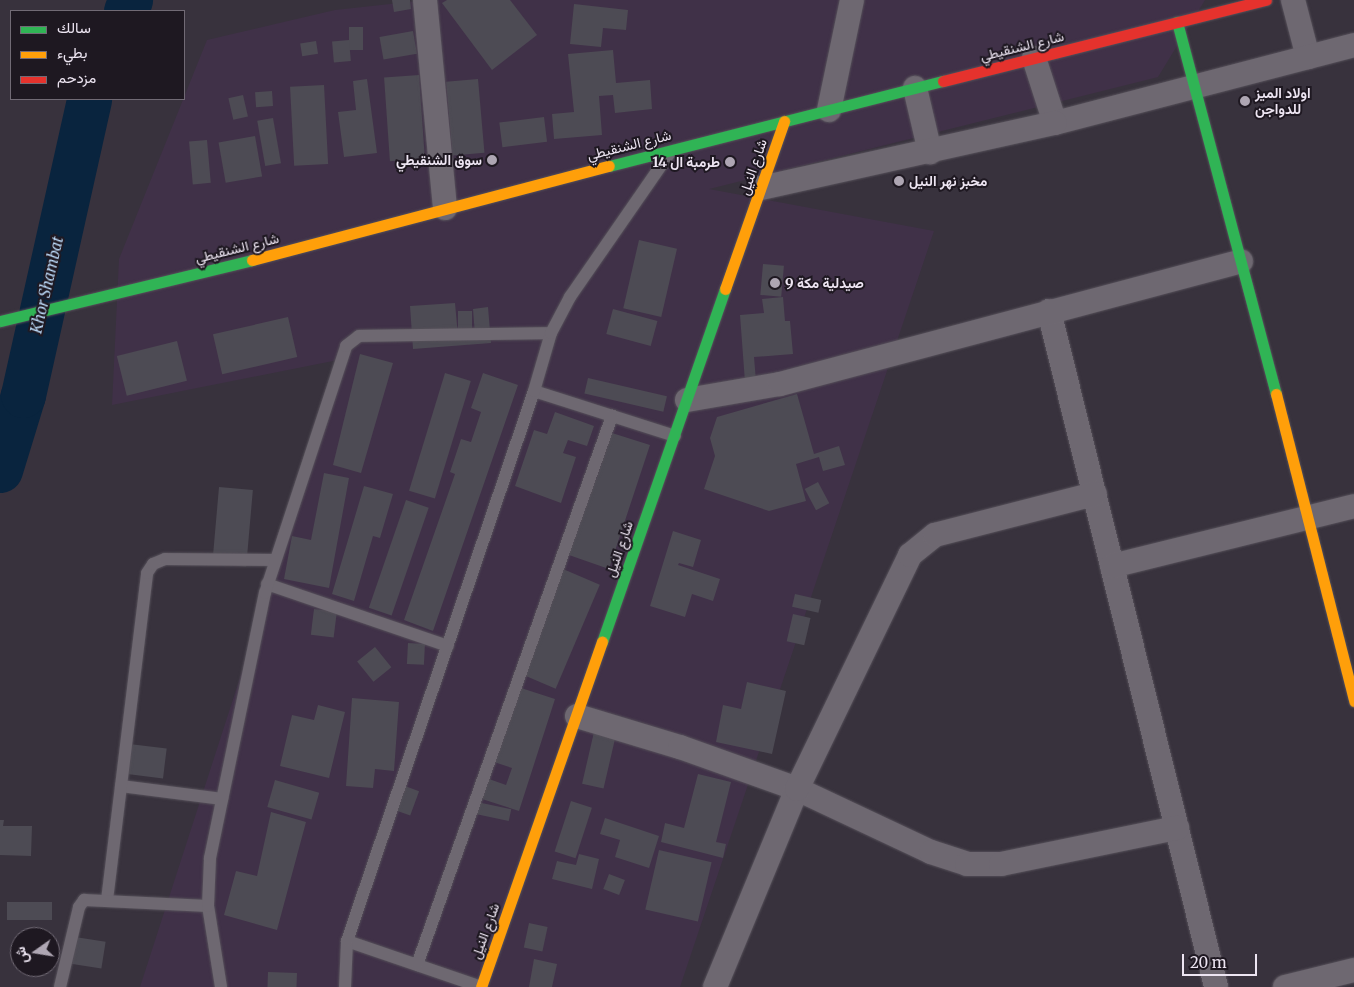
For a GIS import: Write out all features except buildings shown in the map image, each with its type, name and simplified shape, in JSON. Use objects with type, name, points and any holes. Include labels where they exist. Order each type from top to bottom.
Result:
[{"type":"street","points":[[425,0],[445,208]]},
{"type":"street","points":[[829,110],[852,0]]},
{"type":"street","points":[[1293,0],[1308,57]]},
{"type":"street","name":"شارع الشنقيطي","points":[[0,320],[239,264],[445,208],[1256,1]]},
{"type":"street","points":[[1177,22],[1309,517],[1354,701]]},
{"type":"street","points":[[761,188],[1055,123],[1354,45]]},
{"type":"street","points":[[1034,58],[1055,123]]},
{"type":"street","points":[[915,88],[930,152]]},
{"type":"street","name":"شارع النيل","points":[[481,987],[784,121]]},
{"type":"street","points":[[687,400],[763,388],[1241,261]]},
{"type":"street","points":[[1049,311],[1216,987]]},
{"type":"street","points":[[715,987],[796,789],[910,555],[935,535],[1094,494]]},
{"type":"street","points":[[1112,566],[1354,506]]},
{"type":"street","points":[[577,716],[680,747],[796,789],[931,852],[967,864],[1001,864],[1177,828]]},
{"type":"street","points":[[1285,987],[1354,970]]},
{"type":"lane","points":[[345,987],[347,941],[534,391],[551,333],[570,296],[672,150]]},
{"type":"lane","points":[[221,987],[208,906],[210,858],[274,560],[338,364],[351,339],[359,336],[551,333]]},
{"type":"lane","points":[[534,391],[675,436]]},
{"type":"lane","points":[[417,965],[612,416]]},
{"type":"lane","points":[[107,900],[147,572],[154,564],[165,558],[274,560]]},
{"type":"lane","points":[[268,584],[448,646]]},
{"type":"lane","points":[[121,786],[222,799]]},
{"type":"lane","points":[[60,987],[79,907],[84,900],[208,906]]},
{"type":"lane","points":[[347,941],[481,987]]},
{"type":"shaded area","points":[[427,0],[1205,0],[1158,77],[709,189],[934,231],[680,987],[140,987],[343,359],[112,405],[119,259],[183,100],[185,100],[185,95],[207,40],[335,10]]},
{"type":"waterway","name":"Khor Shambat","points":[[126,10],[130,0]]},
{"type":"waterway","name":"Khor Shambat","points":[[0,470],[23,395],[89,100]]},
{"type":"traffic: fast","points":[[1177,22],[1276,394]]},
{"type":"traffic: fast","points":[[609,166],[943,81]]},
{"type":"traffic: fast","points":[[0,321],[252,260]]},
{"type":"traffic: fast","points":[[602,642],[725,289]]},
{"type":"traffic: slow","points":[[725,289],[784,121]]},
{"type":"traffic: slow","points":[[252,260],[609,166]]},
{"type":"traffic: slow","points":[[1276,394],[1354,701]]},
{"type":"traffic: slow","points":[[481,987],[602,642]]},
{"type":"traffic: jam","points":[[943,81],[1266,0]]},
{"type":"place","name":"اولاد الميز للدواجن","points":[[1245,101]]},
{"type":"place","name":"سوق الشنقيطي","points":[[492,160]]},
{"type":"place","name":"طرمبة ال 14","points":[[730,162]]},
{"type":"place","name":"مخبز نهر النيل","points":[[899,181]]},
{"type":"place","name":"صيدلية مكة 9","points":[[775,283]]}]
